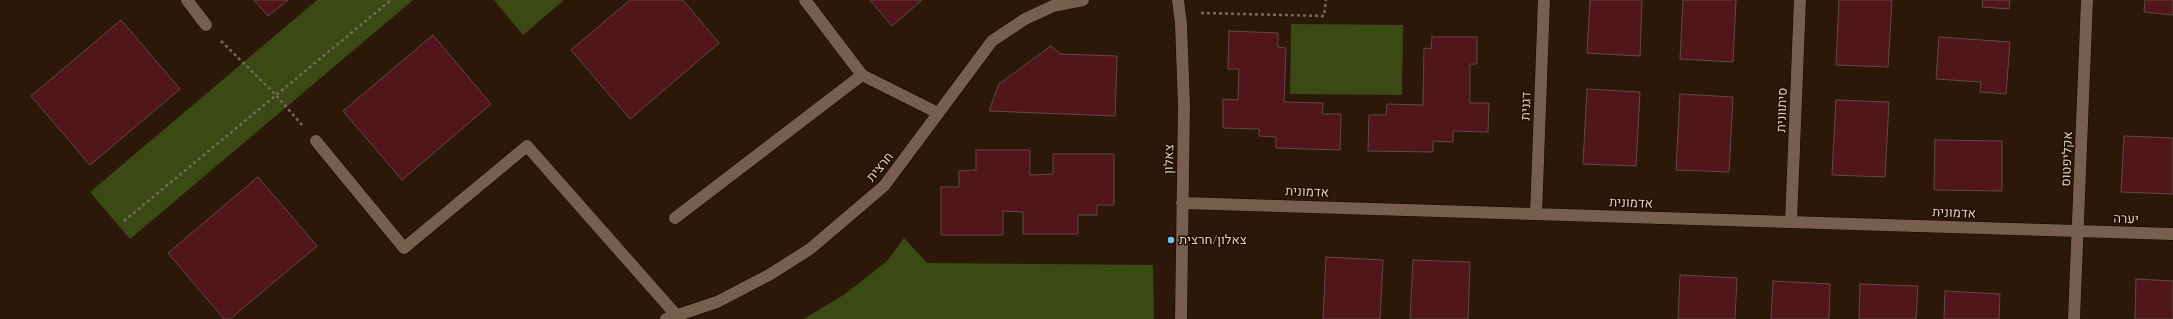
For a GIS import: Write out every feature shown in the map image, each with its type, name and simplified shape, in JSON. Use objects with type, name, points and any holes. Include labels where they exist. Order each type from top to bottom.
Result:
[{"type":"street","points":[[187,0],[206,25]]},
{"type":"street","points":[[805,0],[862,75],[938,113]]},
{"type":"street","name":"חרצית","points":[[671,318],[717,302],[769,275],[810,249],[884,186],[992,41],[1025,19],[1046,9],[1083,0]]},
{"type":"street","name":"צאלון","points":[[1178,0],[1180,12],[1184,105],[1181,319]]},
{"type":"street","name":"דגנית","points":[[1536,214],[1544,0]]},
{"type":"street","name":"סיתוונית","points":[[1791,222],[1800,0]]},
{"type":"street","name":"אקליפטוס","points":[[2074,319],[2087,0]]},
{"type":"street","points":[[675,218],[862,75]]},
{"type":"street","points":[[316,141],[404,248],[527,146],[671,318]]},
{"type":"street","name":"אדמונית","points":[[1182,203],[2078,231]]},
{"type":"street","name":"יערה","points":[[2078,231],[2173,234]]},
{"type":"path","points":[[124,221],[392,0]]},
{"type":"path","points":[[1180,12],[1324,16],[1326,0]]},
{"type":"path","points":[[206,25],[276,95],[316,141]]},
{"type":"green space","points":[[317,0],[413,0],[130,239],[90,192]]},
{"type":"green space","points":[[494,0],[564,0],[523,35]]},
{"type":"green space","points":[[1291,24],[1403,25],[1402,95],[1290,94]]},
{"type":"green space","points":[[904,238],[927,263],[1153,265],[1154,319],[804,319],[845,294],[887,261]]},
{"type":"building","points":[[254,0],[288,0],[268,16]]},
{"type":"building","points":[[630,0],[683,0],[719,43],[630,119],[571,50]]},
{"type":"building","points":[[870,0],[922,0],[892,26]]},
{"type":"building","points":[[1590,0],[1642,0],[1640,56],[1587,53]]},
{"type":"building","points":[[1683,0],[1736,0],[1733,62],[1680,59]]},
{"type":"building","points":[[1839,0],[1892,0],[1888,67],[1836,65]]},
{"type":"building","points":[[1983,0],[2010,0],[2009,9],[1982,7]]},
{"type":"building","points":[[2145,0],[2173,0],[2173,15],[2144,12]]},
{"type":"building","points":[[121,20],[180,89],[90,165],[31,96]]},
{"type":"building","points":[[1229,31],[1278,33],[1278,47],[1286,48],[1284,102],[1323,103],[1322,114],[1341,114],[1340,150],[1276,148],[1276,137],[1259,136],[1259,129],[1223,128],[1223,99],[1238,100],[1239,69],[1228,69]]},
{"type":"building","points":[[433,35],[491,104],[402,180],[343,111]]},
{"type":"building","points":[[1432,37],[1477,37],[1477,64],[1470,64],[1470,103],[1489,103],[1488,132],[1453,131],[1453,142],[1433,141],[1433,152],[1368,151],[1369,115],[1386,115],[1387,104],[1423,105],[1424,48],[1431,49]]},
{"type":"building","points":[[1939,37],[2010,42],[2006,94],[1980,92],[1981,82],[1936,79]]},
{"type":"building","points":[[1051,46],[1060,54],[1117,56],[1115,116],[989,111],[999,84]]},
{"type":"building","points":[[1587,89],[1640,92],[1636,166],[1583,164]]},
{"type":"building","points":[[1680,94],[1733,97],[1729,172],[1676,170]]},
{"type":"building","points":[[1836,100],[1889,102],[1885,177],[1832,175]]},
{"type":"building","points":[[2124,136],[2173,138],[2173,194],[2121,192]]},
{"type":"building","points":[[1935,140],[2002,141],[2002,191],[1934,190]]},
{"type":"building","points":[[976,150],[1030,150],[1030,175],[1053,174],[1053,154],[1114,154],[1114,205],[1097,205],[1097,215],[1078,215],[1078,234],[1023,234],[1023,212],[1003,211],[1003,235],[941,235],[941,187],[959,187],[959,171],[976,170]]},
{"type":"building","points":[[258,177],[317,246],[230,319],[224,319],[168,253]]},
{"type":"building","points":[[1326,257],[1383,260],[1380,319],[1323,319]]},
{"type":"building","points":[[1413,260],[1470,262],[1468,319],[1410,319]]},
{"type":"building","points":[[1680,275],[1737,278],[1735,319],[1678,319]]},
{"type":"building","points":[[2136,279],[2173,281],[2173,319],[2135,319]]},
{"type":"building","points":[[1773,281],[1830,284],[1829,319],[1771,319]]},
{"type":"building","points":[[1860,284],[1918,286],[1916,319],[1859,319]]},
{"type":"building","points":[[1945,291],[2000,294],[1999,319],[1944,319]]},
{"type":"place","name":"צאלון/חרצית","points":[[1171,240]]}]
